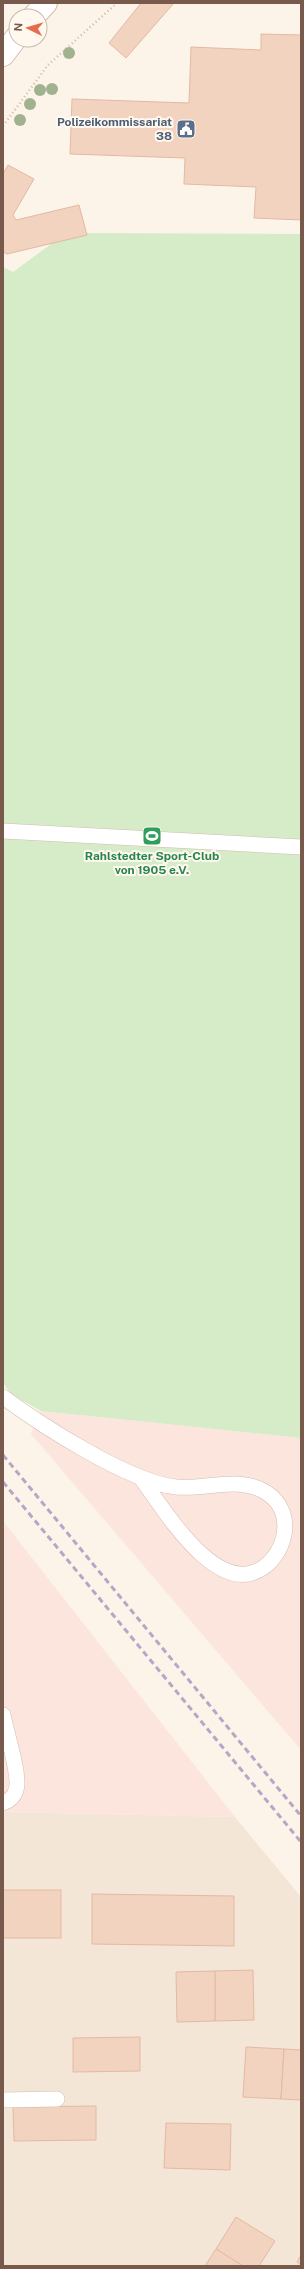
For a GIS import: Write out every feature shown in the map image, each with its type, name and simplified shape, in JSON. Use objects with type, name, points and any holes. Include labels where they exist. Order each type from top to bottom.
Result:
[{"type":"lane","points":[[3,831],[301,847]]},
{"type":"lane","points":[[3,1397],[22,1411],[97,1456],[140,1477],[176,1487],[241,1484],[256,1486],[269,1494],[279,1505],[284,1517],[286,1530],[278,1553],[261,1569],[247,1574],[233,1574],[221,1570],[210,1563],[185,1536],[140,1477]]},
{"type":"lane","points":[[3,1715],[16,1774],[17,1789],[13,1797],[3,1802]]},
{"type":"lane","points":[[3,2100],[57,2099]]},
{"type":"path","points":[[3,126],[48,65],[117,3]]},
{"type":"shaded area","points":[[41,1411],[301,1438],[301,1750],[31,1434]]},
{"type":"shaded area","points":[[3,1521],[235,1817],[3,1812]]},
{"type":"shaded area","points":[[3,1812],[235,1817],[301,1897],[301,2266],[3,2266]]},
{"type":"green space","name":"Rahlstedter Sport-Club von 1905 e.V.","points":[[66,233],[301,234],[301,1438],[41,1411],[11,1394],[3,1383],[3,267],[13,272]]},
{"type":"building","points":[[141,3],[174,3],[126,58],[109,43]]},
{"type":"building","name":"Polizeikommissariat 38","points":[[261,34],[301,35],[301,220],[254,218],[256,187],[184,184],[185,158],[70,154],[72,99],[189,103],[191,47],[261,50]]},
{"type":"building","points":[[8,165],[34,179],[13,215],[16,220],[79,205],[87,235],[7,254],[3,252],[3,174]]},
{"type":"building","points":[[3,1890],[61,1890],[61,1938],[3,1938]]},
{"type":"building","points":[[92,1894],[234,1896],[234,1946],[92,1944]]},
{"type":"building","points":[[253,1970],[254,2020],[215,2021],[215,1971]]},
{"type":"building","points":[[215,1971],[215,2021],[177,2022],[176,1972]]},
{"type":"building","points":[[140,2037],[140,2071],[73,2072],[73,2038]]},
{"type":"building","points":[[246,2047],[284,2049],[281,2099],[243,2097]]},
{"type":"building","points":[[284,2049],[301,2050],[301,2100],[281,2099]]},
{"type":"building","points":[[96,2106],[96,2140],[14,2141],[13,2107]]},
{"type":"building","points":[[166,2123],[231,2124],[230,2170],[164,2168]]},
{"type":"building","points":[[236,2217],[275,2241],[259,2266],[243,2266],[216,2249]]},
{"type":"building","points":[[216,2249],[243,2266],[205,2266]]},
{"type":"building","points":[[301,2255],[301,2265],[297,2262]]},
{"type":"railway","points":[[3,1455],[301,1816]]},
{"type":"railway","points":[[3,1482],[301,1842]]},
{"type":"place","name":"Polizeikommissariat 38","points":[[186,129]]},
{"type":"place","name":"Rahlstedter Sport-Club von 1905 e.V.","points":[[152,836]]}]
